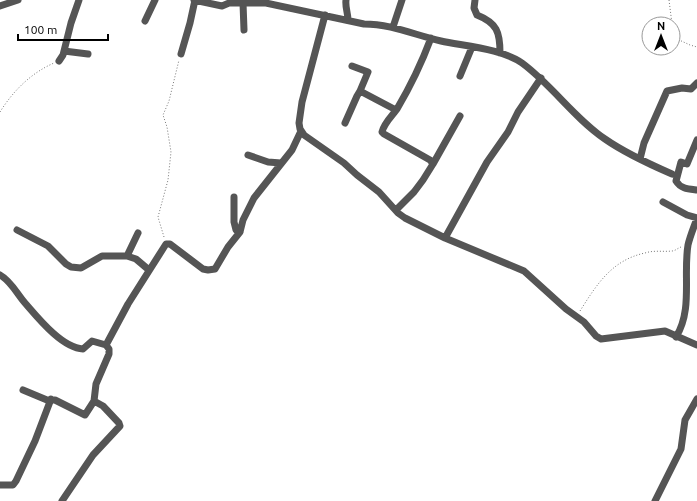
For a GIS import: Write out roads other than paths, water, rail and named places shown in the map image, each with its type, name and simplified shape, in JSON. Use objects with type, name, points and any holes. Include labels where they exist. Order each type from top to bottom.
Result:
[{"type":"street","points":[[0,6],[18,0]]},
{"type":"street","points":[[59,61],[64,51],[79,0]]},
{"type":"street","points":[[145,21],[155,0]]},
{"type":"street","points":[[181,54],[190,23],[194,0],[216,2],[222,6],[229,3],[266,3],[364,24],[393,27],[431,38],[500,53],[522,62],[541,78],[573,111],[604,139],[640,159],[672,174]]},
{"type":"street","points":[[346,0],[348,20]]},
{"type":"street","points":[[393,27],[402,0]]},
{"type":"street","points":[[475,0],[474,8],[477,15],[492,23],[496,30],[499,39],[500,53]]},
{"type":"street","points":[[243,3],[244,30]]},
{"type":"street","points":[[325,15],[305,87],[299,123],[301,131],[304,135],[344,162],[357,175],[379,192],[405,218],[445,238],[524,271],[584,322],[596,336],[601,339],[665,331],[697,345]]},
{"type":"street","points":[[431,38],[426,52],[396,110],[383,128],[382,132],[430,160],[433,164]]},
{"type":"street","points":[[460,76],[472,47]]},
{"type":"street","points":[[64,51],[88,54]]},
{"type":"street","points":[[345,123],[368,72],[352,66]]},
{"type":"street","points":[[445,238],[487,162],[508,132],[518,112],[541,78]]},
{"type":"street","points":[[640,159],[644,143],[667,91],[682,88],[691,89],[697,83]]},
{"type":"street","points":[[360,91],[396,110]]},
{"type":"street","points":[[396,210],[414,192],[423,180],[460,116]]},
{"type":"street","points":[[106,345],[148,270],[167,244],[170,244],[203,269],[213,270],[217,267],[228,247],[240,232],[242,220],[254,198],[292,150],[301,131]]},
{"type":"street","points":[[697,140],[687,164],[681,162],[676,181],[679,186],[697,190]]},
{"type":"street","points":[[248,155],[268,162],[281,163]]},
{"type":"street","points":[[234,197],[234,222],[236,230],[240,232]]},
{"type":"street","points":[[662,202],[687,215],[697,218],[688,244],[685,303],[682,325],[676,337]]},
{"type":"street","points":[[17,230],[48,246],[66,264],[77,268],[87,265],[96,258],[102,256],[128,256],[136,259],[148,270]]},
{"type":"street","points":[[128,256],[138,233]]},
{"type":"street","points":[[0,276],[8,282],[48,328],[69,345],[78,349],[83,349],[92,341],[106,345],[110,352],[96,384],[94,401],[85,415],[55,400],[47,400],[23,390]]},
{"type":"street","points":[[0,485],[12,485],[16,481],[35,441],[51,399]]},
{"type":"street","points":[[655,501],[681,449],[685,420],[697,399]]},
{"type":"street","points":[[62,501],[93,455],[120,426],[103,406],[94,401]]}]
